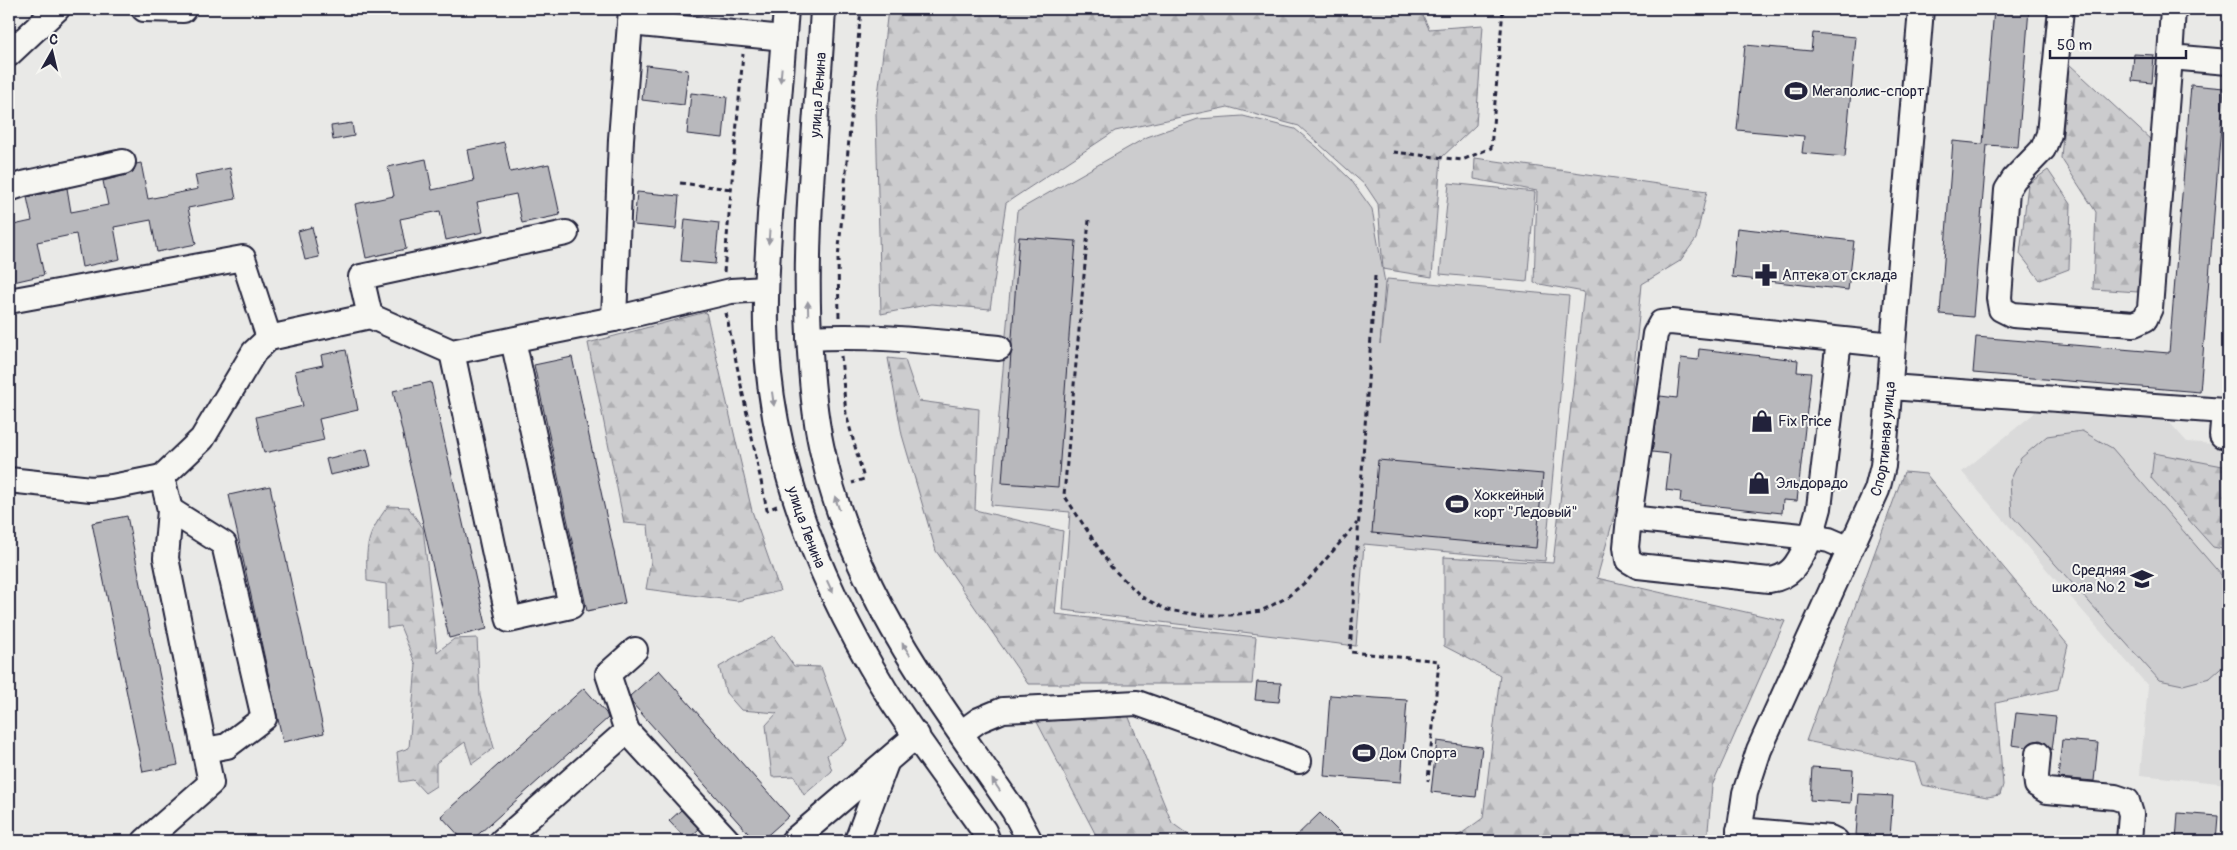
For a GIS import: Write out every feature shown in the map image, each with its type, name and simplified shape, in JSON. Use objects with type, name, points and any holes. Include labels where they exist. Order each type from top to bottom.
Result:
[{"type":"street","points":[[9,54],[57,9]]},
{"type":"street","points":[[144,9],[183,9]]},
{"type":"street","name":"улица Ленина","points":[[786,9],[766,289],[769,371],[784,457],[818,563],[842,614],[887,692],[986,836],[1014,811]]},
{"type":"street","name":"улица Ленина","points":[[824,9],[808,251],[809,338],[816,419],[824,458],[835,498],[870,586],[894,630],[1014,811],[1030,841]]},
{"type":"street","name":"Спортивная улица","points":[[1738,836],[1745,793],[1759,750],[1877,490],[1883,466],[1921,9]]},
{"type":"street","points":[[2061,9],[2049,134],[2043,149],[2014,179],[2008,190],[1999,298],[2001,309],[2013,315],[2134,324],[2146,319],[2150,308],[2173,9]]},
{"type":"street","points":[[614,319],[621,139],[630,16],[745,34],[784,38]]},
{"type":"street","points":[[2170,57],[2228,62]]},
{"type":"street","points":[[9,189],[23,184],[122,162]]},
{"type":"street","points":[[773,178],[812,181]]},
{"type":"street","points":[[370,316],[361,276],[566,233]]},
{"type":"street","points":[[9,301],[242,258],[269,338]]},
{"type":"street","points":[[9,480],[91,489],[112,488],[162,476],[202,439],[254,352],[269,338],[370,316],[452,352],[614,319],[722,294],[750,289],[766,289]]},
{"type":"street","points":[[1839,340],[1819,508],[1811,537],[1790,572],[1782,579],[1769,580],[1638,566],[1628,560],[1626,547],[1629,518],[1656,334],[1661,323],[1671,322],[1893,345]]},
{"type":"street","points":[[809,338],[839,337],[924,341],[999,348]]},
{"type":"street","points":[[452,352],[509,620],[571,606],[512,340]]},
{"type":"street","points":[[1890,386],[2224,411],[2222,435],[2228,435]]},
{"type":"street","points":[[145,841],[211,783],[166,558],[170,510],[162,476]]},
{"type":"street","points":[[170,510],[224,544],[264,718],[227,746],[205,750]]},
{"type":"street","points":[[1629,518],[1811,537],[1829,540],[1850,549]]},
{"type":"street","points":[[635,650],[608,674],[627,731],[728,841]]},
{"type":"street","points":[[961,733],[979,720],[1003,710],[1137,703],[1299,761]]},
{"type":"street","points":[[502,841],[627,731]]},
{"type":"street","points":[[793,841],[917,735]]},
{"type":"street","points":[[2038,754],[2036,776],[2038,785],[2047,791],[2115,797],[2127,801],[2131,814],[2128,841]]},
{"type":"street","points":[[857,841],[888,759]]},
{"type":"street","points":[[1738,836],[1830,838],[1836,841]]},
{"type":"path","points":[[838,259],[861,9]]},
{"type":"path","points":[[1393,152],[1462,160],[1491,148],[1502,9]]},
{"type":"path","points":[[745,34],[722,294],[766,510]]},
{"type":"path","points":[[680,182],[731,189]]},
{"type":"path","points":[[1089,220],[1064,495],[1111,567],[1142,597],[1167,610],[1208,615],[1231,615],[1261,611],[1286,598],[1308,580],[1358,523]]},
{"type":"path","points":[[1375,276],[1350,652],[1439,662],[1428,781]]},
{"type":"shaded area","name":"Средняя школа № 2","points":[[2043,406],[2162,414],[2187,442],[2228,445],[2228,784],[2140,775],[2148,686],[1962,472]]},
{"type":"green space","points":[[888,9],[1420,9],[1429,29],[1483,25],[1476,125],[1441,158],[1432,277],[1383,269],[1378,204],[1366,186],[1299,126],[1228,107],[1115,131],[1006,203],[990,309],[931,304],[881,314],[876,113]]},
{"type":"green space","points":[[2069,64],[2152,141],[2138,292],[2093,289],[2096,212],[2061,158]]},
{"type":"green space","points":[[1243,116],[1295,129],[1317,147],[1351,180],[1372,209],[1385,283],[1380,344],[1387,279],[1569,296],[1545,561],[1364,544],[1356,646],[1063,610],[1070,512],[991,505],[1017,211],[1147,137],[1198,119]]},
{"type":"green space","points":[[1475,158],[1707,191],[1696,239],[1680,261],[1642,284],[1623,484],[1597,578],[1785,621],[1712,786],[1707,841],[1451,841],[1483,818],[1500,675],[1444,646],[1444,557],[1553,563],[1584,292],[1534,283],[1537,191],[1474,179]]},
{"type":"green space","points":[[2048,170],[2071,204],[2069,269],[2040,280],[2020,254],[2028,184]]},
{"type":"green space","points":[[1449,183],[1535,192],[1527,282],[1440,274]]},
{"type":"green space","points":[[706,312],[752,511],[780,591],[737,601],[646,589],[651,561],[648,525],[624,523],[588,343]]},
{"type":"green space","points":[[888,358],[905,360],[919,401],[979,409],[975,510],[1063,531],[1055,614],[1256,637],[1252,684],[1028,684],[936,551],[902,435]]},
{"type":"green space","points":[[2082,431],[2112,448],[2228,583],[2228,662],[2210,678],[2183,685],[2159,680],[2012,516],[2010,481],[2021,458],[2047,436]]},
{"type":"green space","points":[[2154,453],[2228,467],[2228,550],[2213,547],[2151,478]]},
{"type":"green space","points":[[1904,472],[1926,474],[2068,645],[2058,689],[1996,703],[2003,785],[2000,795],[1987,797],[1922,785],[1915,763],[1806,741]]},
{"type":"green space","points":[[388,506],[408,507],[423,528],[437,652],[454,639],[477,638],[480,696],[494,748],[472,764],[465,742],[436,763],[436,786],[425,793],[413,780],[400,782],[397,752],[409,748],[416,665],[400,626],[387,628],[386,584],[367,581],[367,549],[371,533]]},
{"type":"green space","points":[[773,636],[794,666],[821,667],[847,740],[827,755],[832,771],[804,795],[794,776],[772,777],[766,725],[777,713],[741,710],[726,693],[719,667]]},
{"type":"green space","points":[[1128,715],[1172,823],[1190,836],[1191,841],[1099,841],[1037,722]]},
{"type":"building","points":[[1994,9],[2029,9],[2018,147],[1987,145],[1973,317],[1940,314],[1953,141],[1983,144]]},
{"type":"building","name":"Мегаполис-спорт","points":[[1813,33],[1856,37],[1845,157],[1802,153],[1804,136],[1737,130],[1745,45],[1811,51]]},
{"type":"building","points":[[2134,54],[2154,55],[2152,83],[2132,81]]},
{"type":"building","points":[[646,65],[688,70],[684,105],[642,100]]},
{"type":"building","points":[[2191,85],[2224,88],[2200,392],[1973,373],[1976,337],[2169,353]]},
{"type":"building","points":[[691,93],[727,97],[723,138],[687,134]]},
{"type":"building","points":[[352,123],[354,136],[333,140],[331,126]]},
{"type":"building","points":[[504,142],[510,172],[549,164],[560,215],[522,223],[516,194],[477,202],[483,232],[446,240],[440,211],[400,219],[406,249],[366,258],[355,204],[394,196],[388,167],[426,159],[432,190],[474,181],[468,150]]},
{"type":"building","points":[[141,163],[148,199],[198,189],[195,175],[230,168],[236,199],[188,208],[196,244],[157,252],[151,220],[114,227],[120,259],[82,267],[76,234],[37,242],[44,275],[9,283],[9,226],[32,221],[27,197],[67,188],[71,212],[108,205],[103,181],[133,172],[136,164]]},
{"type":"building","points":[[637,192],[679,196],[676,229],[634,225]]},
{"type":"building","points":[[685,219],[719,223],[715,264],[681,261]]},
{"type":"building","points":[[312,227],[319,257],[305,260],[298,231]]},
{"type":"building","points":[[1737,228],[1854,241],[1848,290],[1732,277]]},
{"type":"building","points":[[1019,237],[1076,241],[1058,487],[1002,483]]},
{"type":"building","points":[[1699,349],[1798,360],[1797,372],[1811,373],[1797,501],[1783,500],[1782,513],[1680,502],[1681,492],[1666,490],[1670,454],[1652,452],[1660,396],[1677,398],[1681,358],[1698,360]]},
{"type":"building","points":[[346,350],[358,410],[319,419],[324,440],[264,453],[256,417],[303,406],[295,371],[323,365],[321,355]]},
{"type":"building","points":[[572,357],[625,603],[587,611],[534,365]]},
{"type":"building","points":[[431,382],[487,629],[449,638],[393,391]]},
{"type":"building","points":[[367,449],[371,466],[330,475],[326,459]]},
{"type":"building","name":"Хоккейный корт \"Ледовый\"","points":[[1378,460],[1543,474],[1536,548],[1372,533]]},
{"type":"building","points":[[270,486],[324,733],[283,742],[229,495]]},
{"type":"building","points":[[127,516],[178,765],[143,772],[92,523]]},
{"type":"building","points":[[659,670],[789,816],[761,841],[755,841],[632,703],[630,696]]},
{"type":"building","points":[[1257,682],[1281,683],[1279,702],[1255,700]]},
{"type":"building","points":[[584,688],[606,713],[608,718],[471,841],[464,841],[441,816]]},
{"type":"building","name":"Дом Спорта","points":[[1330,695],[1407,700],[1401,782],[1324,776]]},
{"type":"building","points":[[2016,713],[2056,717],[2052,750],[2046,743],[2040,740],[2032,742],[2026,747],[2012,745]]},
{"type":"building","points":[[2062,740],[2098,743],[2094,781],[2058,778]]},
{"type":"building","points":[[1437,741],[1482,747],[1476,797],[1431,792]]},
{"type":"building","points":[[1812,767],[1853,770],[1851,803],[1810,800]]},
{"type":"building","points":[[1859,794],[1893,796],[1890,837],[1856,835]]},
{"type":"building","points":[[681,810],[699,829],[687,840],[669,821]]},
{"type":"building","points":[[1320,813],[1348,841],[1291,841]]},
{"type":"building","points":[[2178,813],[2218,816],[2216,841],[2176,841]]},
{"type":"place","name":"Мегаполис-спорт","points":[[1796,91]]},
{"type":"place","name":"Аптека от склада","points":[[1766,275]]},
{"type":"place","name":"Fix Price","points":[[1762,421]]},
{"type":"place","name":"Эльдорадо","points":[[1759,483]]},
{"type":"place","name":"Хоккейный корт \"Ледовый\"","points":[[1457,504]]},
{"type":"place","name":"Средняя школа № 2","points":[[2142,579]]},
{"type":"place","name":"Дом Спорта","points":[[1364,753]]}]
